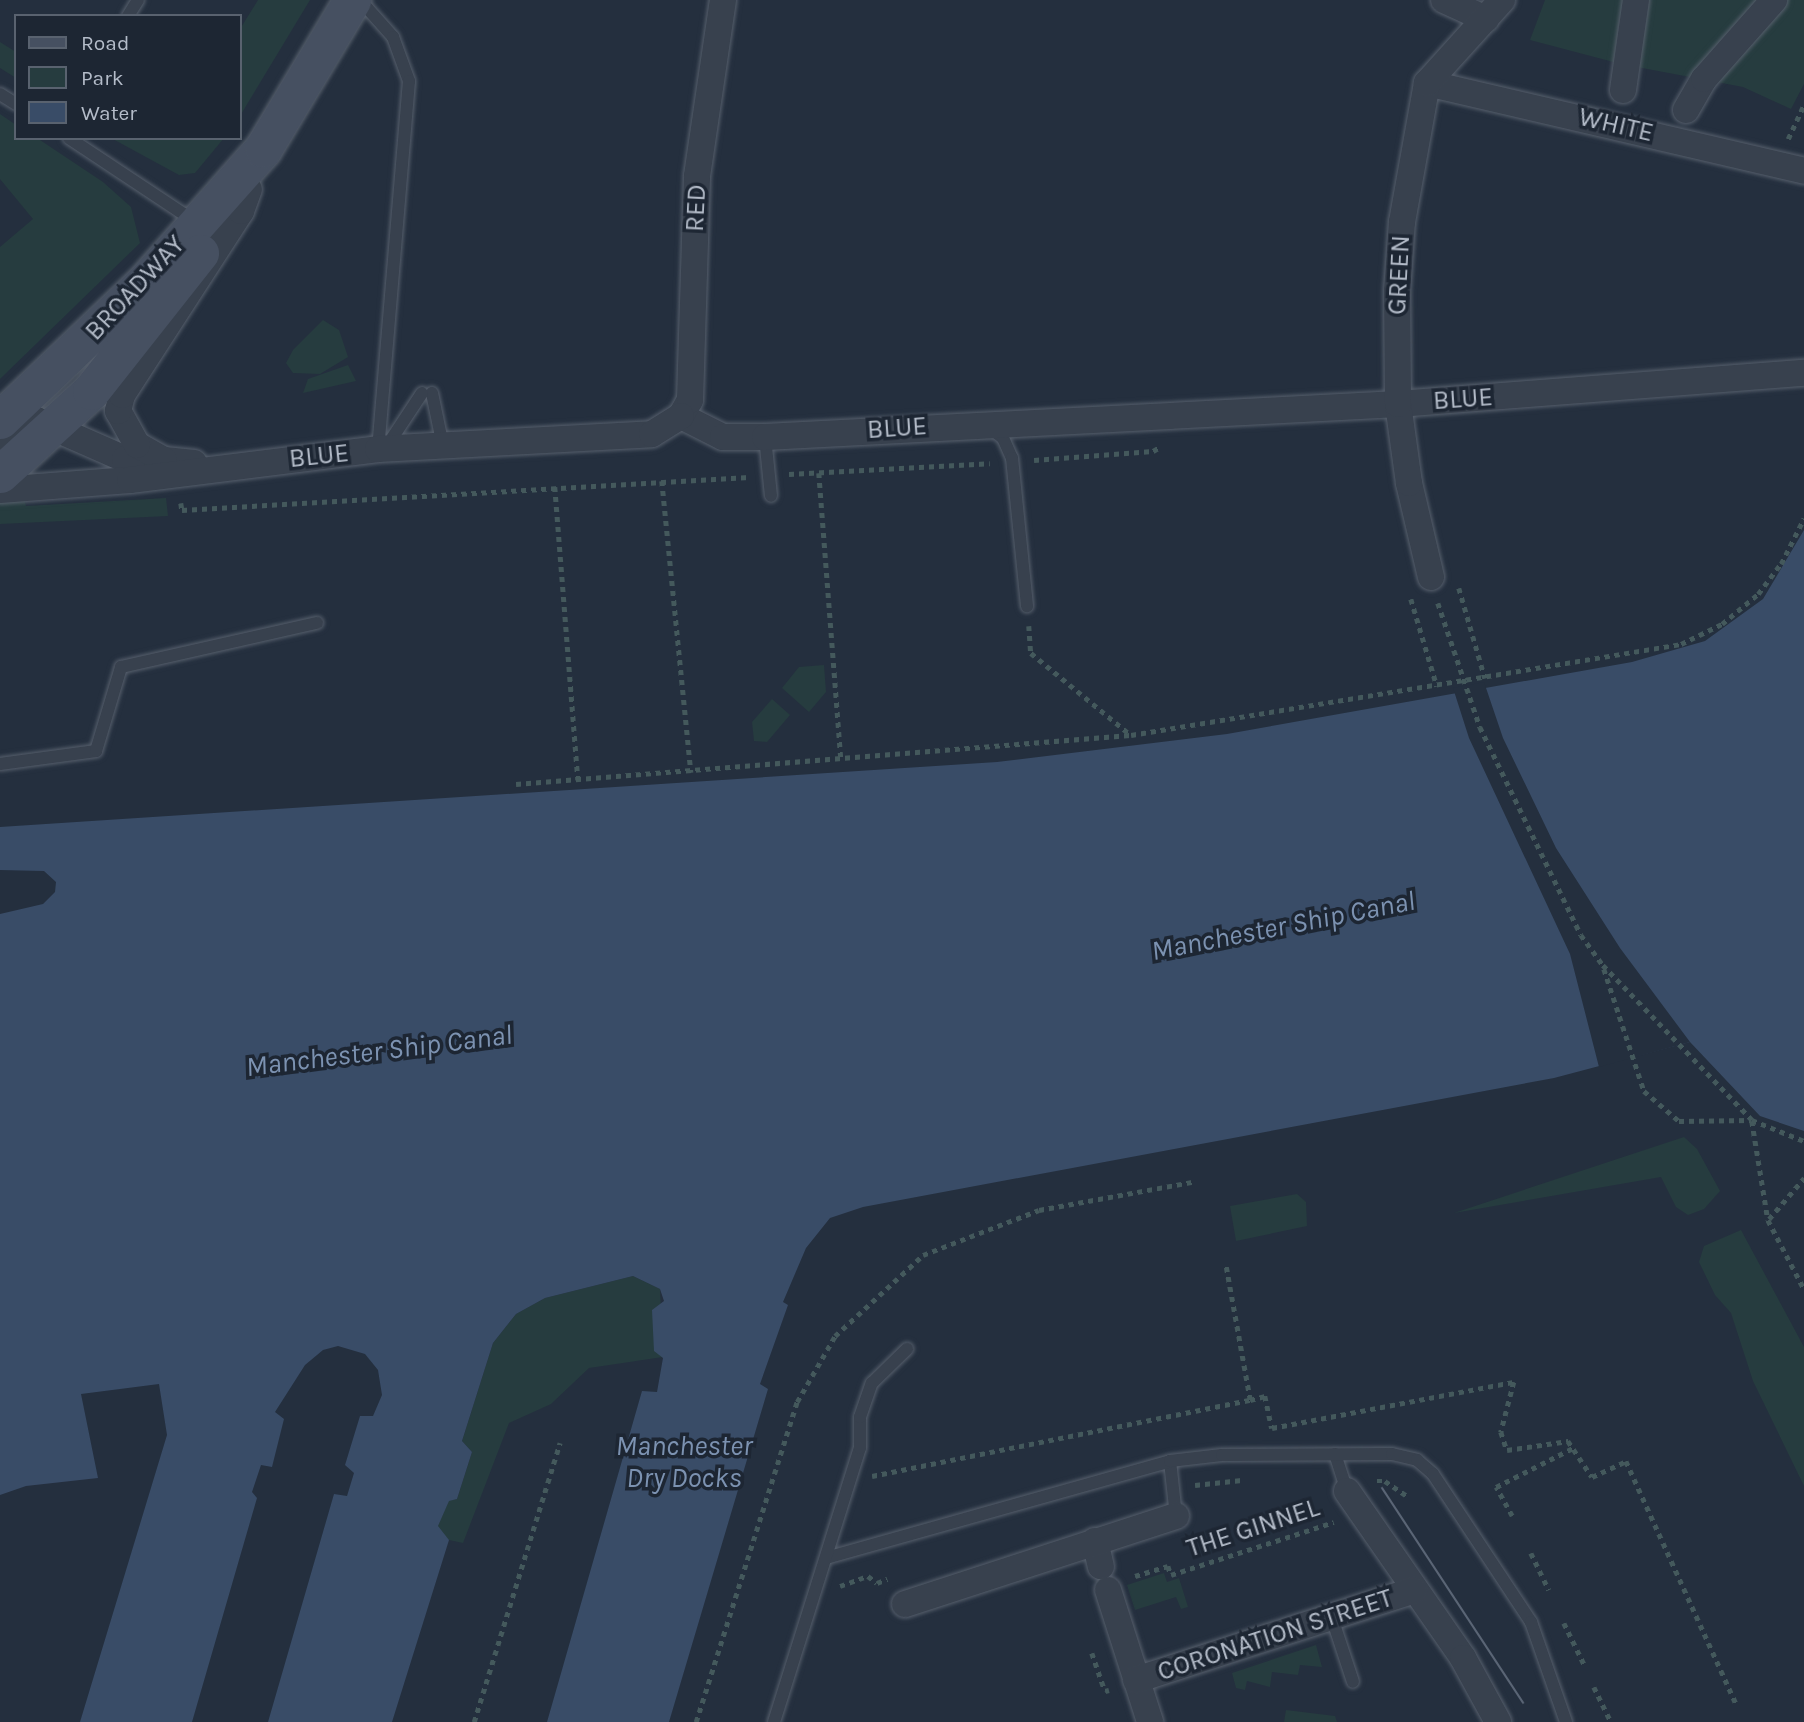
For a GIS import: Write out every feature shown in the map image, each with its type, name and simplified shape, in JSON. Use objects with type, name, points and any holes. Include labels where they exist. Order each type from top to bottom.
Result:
[{"type":"street","name":"BROADWAY","points":[[164,460],[136,445],[118,411],[122,395],[241,211],[263,149],[352,0]]},
{"type":"street","name":"RED","points":[[681,416],[690,400],[697,176],[723,0]]},
{"type":"street","points":[[1444,0],[1494,9]]},
{"type":"street","points":[[1620,106],[1636,0]]},
{"type":"street","points":[[1677,123],[1704,79],[1774,0]]},
{"type":"street","points":[[1427,83],[1494,9]]},
{"type":"street","name":"WHITE","points":[[1427,83],[1620,106],[1677,123],[1804,171]]},
{"type":"street","name":"GREEN","points":[[1427,83],[1402,222],[1396,291],[1398,404],[1409,483],[1431,577]]},
{"type":"street","name":"BROADWAY","points":[[0,420],[144,283],[195,222],[263,149]]},
{"type":"street","name":"BROADWAY","points":[[0,474],[50,430],[111,369],[249,189]]},
{"type":"street","name":"BLUE","points":[[0,490],[381,449],[652,433],[681,416],[723,437],[765,437],[1030,420],[1398,404],[1804,373]]},
{"type":"street","name":"BROADWAY","points":[[0,441],[36,420],[50,430],[125,459],[223,466]]},
{"type":"street","points":[[1347,1491],[1463,1658],[1497,1722]]},
{"type":"street","points":[[905,1604],[1101,1566],[1176,1516]]},
{"type":"street","points":[[1101,1566],[1150,1722]]},
{"type":"street","name":"CORONATION STREET","points":[[1136,1680],[1415,1590]]},
{"type":"lane","points":[[360,0],[393,37],[409,81],[381,449]]},
{"type":"lane","points":[[72,140],[195,222]]},
{"type":"lane","points":[[381,449],[427,393],[443,446]]},
{"type":"lane","points":[[980,423],[1003,438],[1012,458],[1027,607]]},
{"type":"lane","points":[[765,437],[771,496]]},
{"type":"lane","points":[[0,764],[96,751],[121,667],[317,623]]},
{"type":"lane","points":[[774,1722],[860,1448],[860,1418],[872,1383],[887,1363],[907,1349]]},
{"type":"lane","points":[[1335,1454],[1347,1491]]},
{"type":"lane","points":[[826,1558],[1170,1461],[1392,1454],[1417,1460],[1433,1474],[1531,1622],[1566,1722]]},
{"type":"lane","points":[[1170,1461],[1176,1516]]},
{"type":"lane","points":[[1332,1618],[1353,1682]]},
{"type":"path","points":[[1789,134],[1804,105]]},
{"type":"path","points":[[819,473],[841,760]]},
{"type":"path","points":[[181,495],[181,510],[755,477]]},
{"type":"path","points":[[662,481],[691,773]]},
{"type":"path","points":[[555,487],[578,780]]},
{"type":"path","points":[[516,785],[691,773],[1131,735],[1681,644],[1702,635],[1758,594],[1781,564],[1804,519]]},
{"type":"path","points":[[1437,685],[1406,582],[1454,572],[1485,678]]},
{"type":"path","points":[[1431,577],[1462,681],[1520,817],[1581,935],[1603,965],[1672,1034],[1701,1072],[1752,1120],[1804,1141]]},
{"type":"path","points":[[1027,607],[1031,653],[1131,735]]},
{"type":"path","points":[[1603,965],[1644,1091],[1679,1121],[1752,1120]]},
{"type":"path","points":[[1752,1120],[1768,1220],[1804,1289]]},
{"type":"path","points":[[1768,1220],[1804,1178]]},
{"type":"path","points":[[1226,1266],[1250,1400]]},
{"type":"path","points":[[868,1477],[1265,1396],[1272,1428],[1514,1382],[1501,1432],[1507,1450],[1569,1441],[1592,1477],[1626,1461],[1736,1703]]},
{"type":"path","points":[[474,1722],[560,1443]]},
{"type":"path","points":[[1512,1516],[1496,1487],[1575,1447]]},
{"type":"path","name":"THE GINNEL","points":[[1135,1576],[1168,1566],[1171,1575],[1342,1520]]},
{"type":"path","points":[[1531,1553],[1549,1590]]},
{"type":"path","points":[[1564,1623],[1584,1664]]},
{"type":"path","points":[[1092,1653],[1105,1691]]},
{"type":"path","points":[[1594,1687],[1611,1722]]},
{"type":"green space","points":[[258,0],[310,0],[242,113],[242,26]]},
{"type":"green space","points":[[1545,0],[1804,0],[1804,84],[1791,109],[1743,87],[1621,64],[1530,40]]},
{"type":"green space","points":[[0,42],[14,51],[14,77],[0,68]]},
{"type":"green space","points":[[0,114],[14,124],[14,140],[40,140],[103,182],[131,207],[140,243],[0,379],[0,247],[33,219],[0,179]]},
{"type":"green space","points":[[115,140],[222,140],[195,173],[179,175]]},
{"type":"green space","points":[[323,320],[339,330],[348,357],[320,374],[293,373],[286,363],[293,350]]},
{"type":"green space","points":[[348,365],[356,381],[303,393],[308,379]]},
{"type":"green space","points":[[24,496],[26,506],[166,498],[168,516],[0,524],[0,501]]},
{"type":"green space","points":[[824,665],[826,692],[809,712],[782,688],[799,667]]},
{"type":"green space","points":[[772,699],[790,715],[767,742],[754,741],[752,722]]},
{"type":"green space","points":[[1684,1137],[1697,1149],[1720,1191],[1704,1209],[1688,1215],[1676,1207],[1661,1177],[1454,1213]]},
{"type":"green space","points":[[1297,1194],[1306,1202],[1307,1226],[1236,1241],[1230,1206]]},
{"type":"green space","points":[[1741,1230],[1804,1347],[1804,1486],[1753,1381],[1731,1313],[1715,1295],[1699,1262],[1704,1246]]},
{"type":"green space","points":[[633,1276],[660,1289],[663,1357],[589,1368],[551,1404],[509,1423],[463,1543],[449,1540],[437,1527],[449,1500],[457,1499],[472,1452],[462,1441],[493,1343],[516,1314],[545,1298]]},
{"type":"green space","points":[[1164,1573],[1167,1582],[1179,1578],[1188,1607],[1181,1609],[1176,1597],[1135,1610],[1127,1585]]},
{"type":"green space","points":[[1316,1645],[1322,1667],[1300,1665],[1298,1675],[1272,1672],[1270,1687],[1247,1681],[1245,1690],[1236,1688],[1232,1673]]},
{"type":"green space","points":[[1286,1710],[1335,1716],[1337,1722],[1284,1722]]},
{"type":"water","points":[[1804,530],[1804,1131],[1760,1116],[1690,1042],[1554,1078],[863,1207],[830,1218],[806,1248],[783,1302],[788,1305],[760,1384],[768,1389],[669,1722],[547,1722],[642,1391],[657,1392],[663,1358],[654,1351],[652,1310],[664,1301],[660,1289],[633,1276],[545,1298],[516,1314],[493,1343],[462,1441],[472,1452],[457,1499],[449,1501],[438,1526],[449,1540],[392,1722],[268,1722],[334,1494],[347,1496],[354,1473],[345,1465],[360,1416],[373,1416],[382,1395],[378,1370],[365,1354],[338,1346],[323,1350],[305,1365],[275,1412],[284,1419],[272,1467],[261,1465],[252,1492],[257,1498],[192,1722],[80,1722],[167,1435],[159,1384],[81,1394],[98,1478],[26,1486],[0,1495],[0,914],[43,904],[55,892],[56,882],[44,871],[0,870],[0,827],[997,762],[1227,734],[1632,662],[1705,641],[1763,599]]},
{"type":"pier","points":[[1484,682],[1503,738],[1556,848],[1620,948],[1690,1042],[1599,1067],[1570,954],[1469,738],[1453,688]]},
{"type":"tram line","points":[[1382,1488],[1523,1703]]},
{"type":"water label","name":"Manchester Ship Canal","points":[[1283,926]]},
{"type":"water label","name":"Manchester Ship Canal","points":[[379,1051]]},
{"type":"water label","name":"Manchester Dry Docks","points":[[684,1462]]}]
